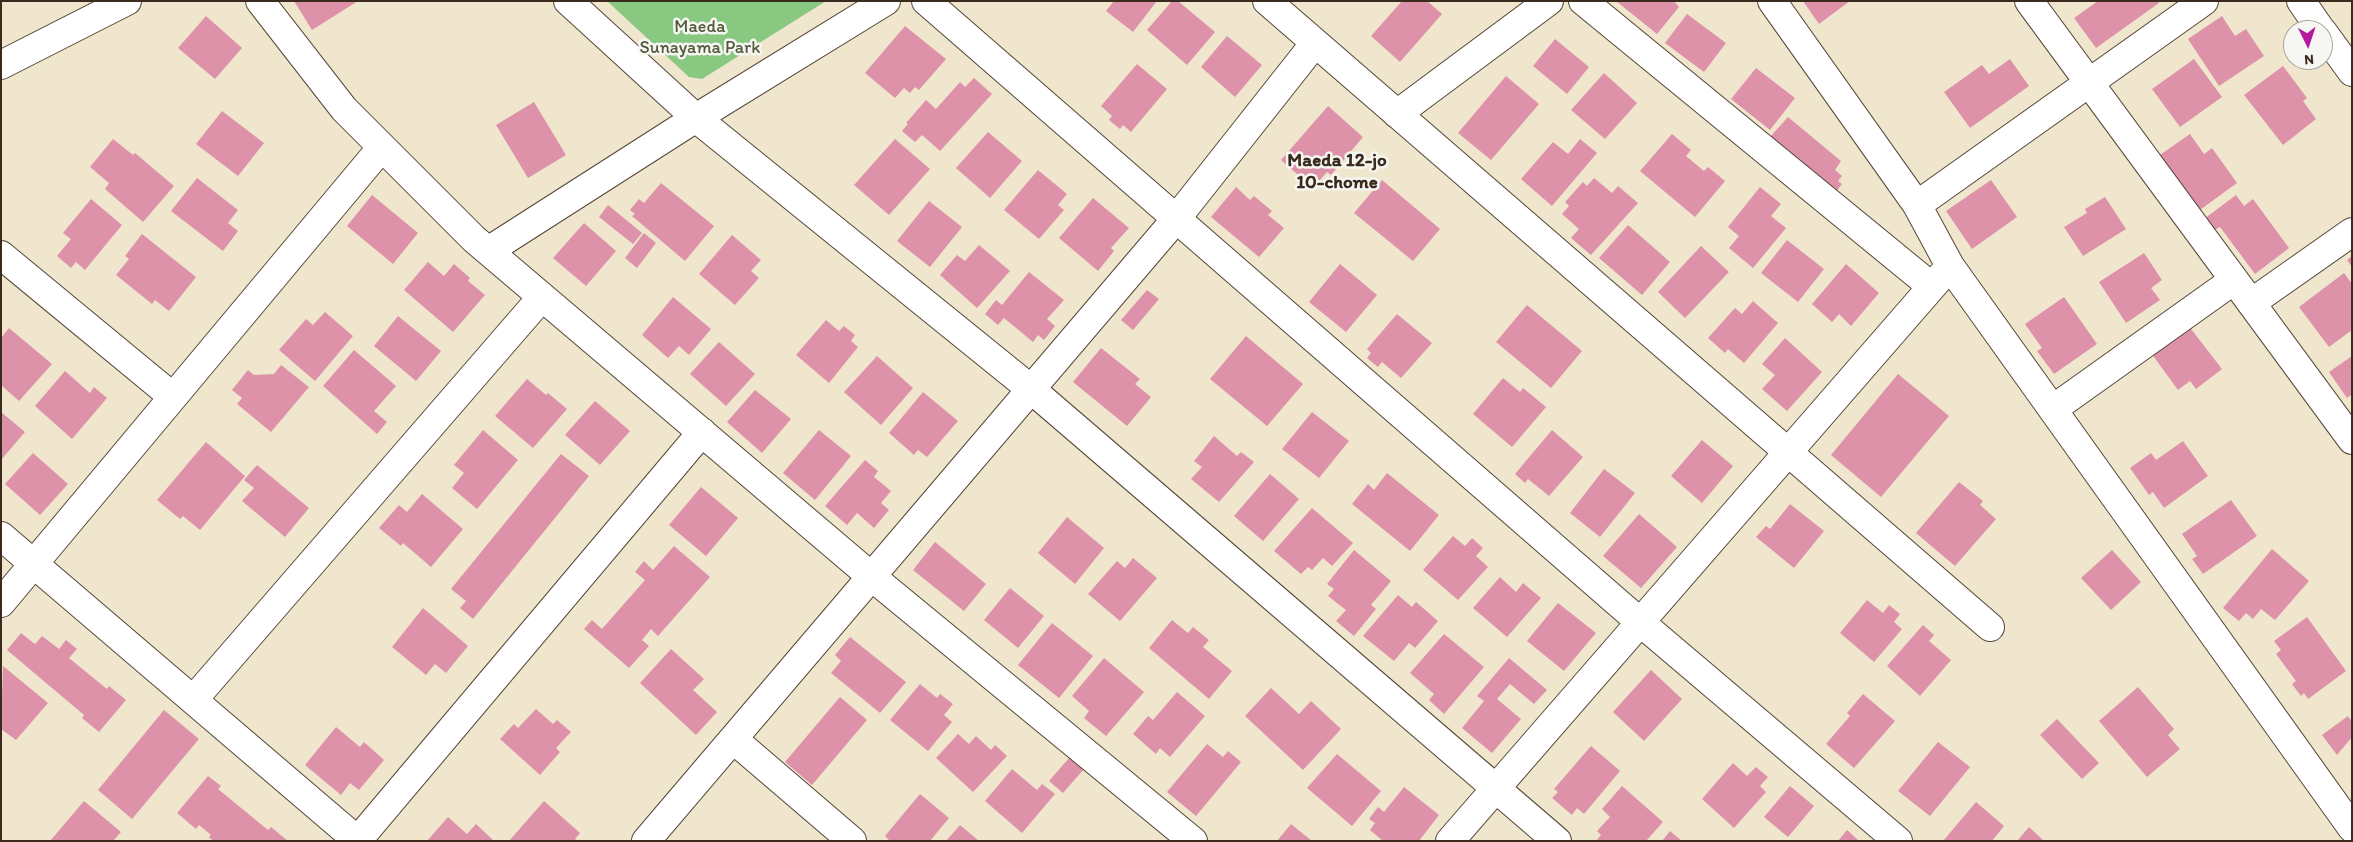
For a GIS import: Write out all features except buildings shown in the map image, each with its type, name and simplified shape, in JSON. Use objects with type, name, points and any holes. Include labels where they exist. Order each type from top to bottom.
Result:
[{"type":"street","points":[[1,65],[127,1]]},
{"type":"street","points":[[260,1],[344,109],[488,251],[872,577],[1193,841]]},
{"type":"street","points":[[568,1],[696,118],[1032,390],[1557,841]]},
{"type":"street","points":[[488,251],[696,118],[886,1]]},
{"type":"street","points":[[926,1],[1640,622],[1898,841]]},
{"type":"street","points":[[1267,1],[1990,627]]},
{"type":"street","points":[[1397,114],[1549,1]]},
{"type":"street","points":[[1583,1],[1932,286]]},
{"type":"street","points":[[1772,1],[1916,205],[1950,266],[2352,828]]},
{"type":"street","points":[[2028,1],[2352,440]]},
{"type":"street","points":[[1916,205],[2204,1]]},
{"type":"street","points":[[2301,1],[2314,20]]},
{"type":"street","points":[[646,841],[1176,219],[1315,43]]},
{"type":"street","points":[[2333,46],[2352,72]]},
{"type":"street","points":[[1,603],[382,147]]},
{"type":"street","points":[[2251,303],[2352,232]]},
{"type":"street","points":[[1,255],[173,397]]},
{"type":"street","points":[[1450,841],[1950,266]]},
{"type":"street","points":[[2053,409],[2234,280]]},
{"type":"street","points":[[193,700],[542,297]]},
{"type":"street","points":[[1,536],[358,841],[702,432]]},
{"type":"street","points":[[733,739],[852,841]]},
{"type":"green space","name":"Maeda Sunayama Park","points":[[607,1],[826,1],[702,79],[689,77]]},
{"type":"district","name":"Maeda 12-jo 10-chome","points":[[1337,172]]}]
